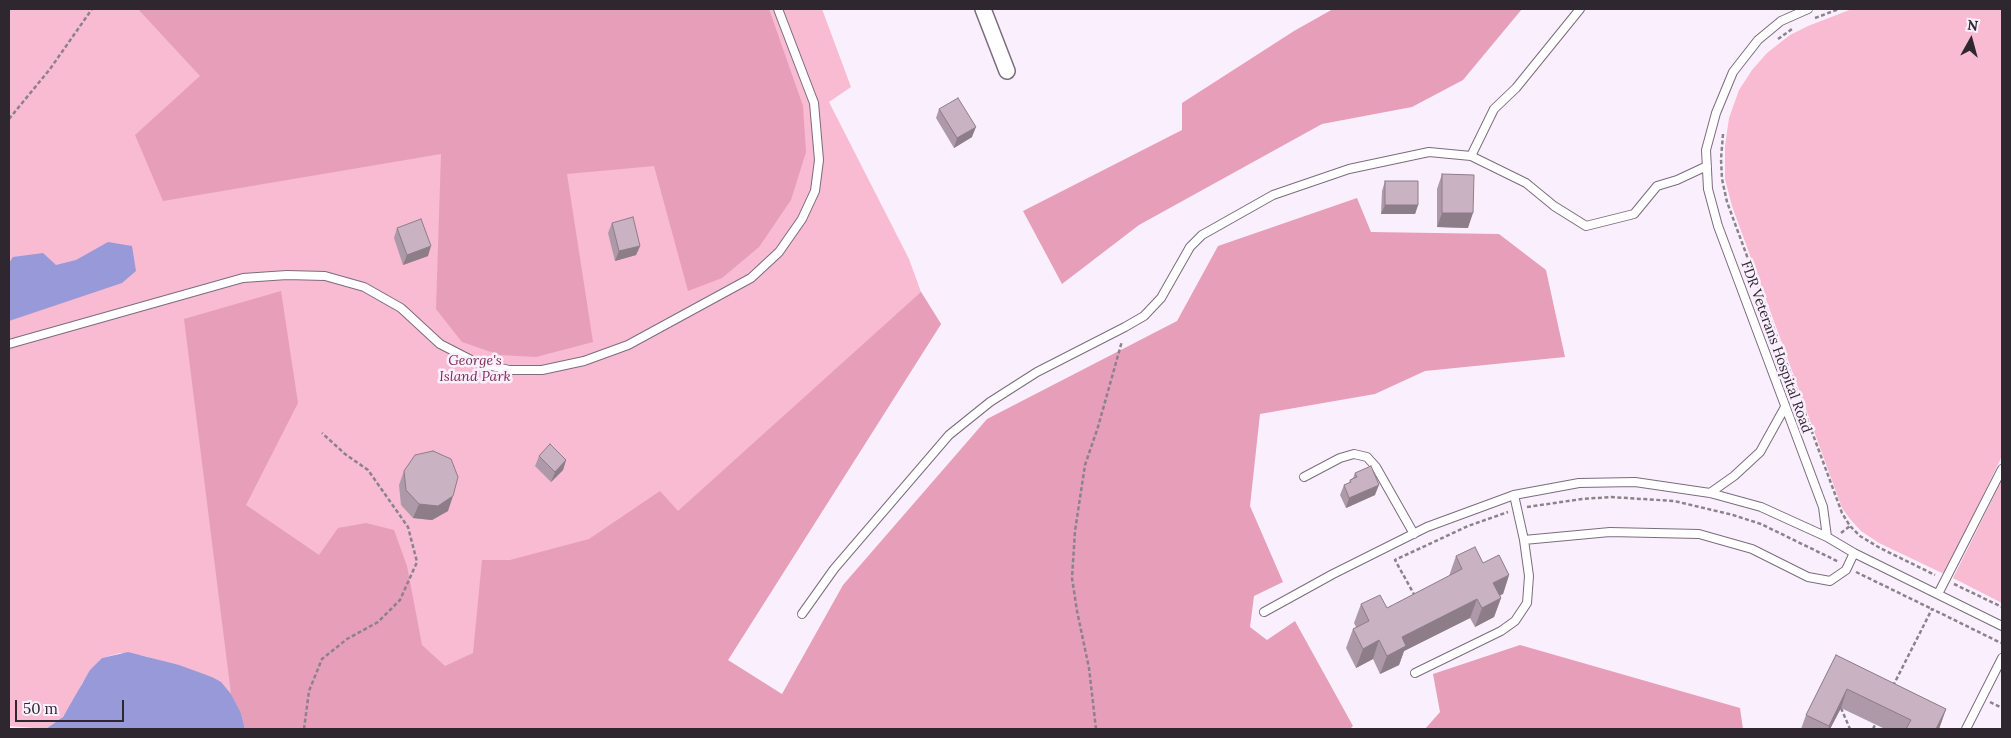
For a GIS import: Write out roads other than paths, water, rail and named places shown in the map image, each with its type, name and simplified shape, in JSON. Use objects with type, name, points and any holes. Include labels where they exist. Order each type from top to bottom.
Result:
[{"type":"street","points":[[982,9],[1007,71]]},
{"type":"lane","points":[[9,344],[243,278],[287,275],[325,276],[364,287],[401,308],[440,344],[475,362],[509,370],[542,370],[584,361],[628,345],[750,278],[779,252],[805,212],[815,191],[820,160],[814,103],[778,9]]},
{"type":"lane","points":[[1470,156],[1494,109],[1516,88],[1580,9]]},
{"type":"lane","name":"FDR Veterans Hospital Road","points":[[1808,9],[1781,21],[1758,40],[1733,72],[1716,113],[1706,150],[1708,189],[1718,226],[1823,508],[1827,537]]},
{"type":"lane","points":[[802,614],[834,569],[949,435],[990,402],[1037,372],[1144,316],[1161,298],[1190,247],[1202,235],[1274,195],[1349,169],[1429,152],[1470,156],[1526,183],[1554,206],[1586,226],[1634,214],[1657,186],[1677,180],[1707,166]]},
{"type":"lane","points":[[1710,493],[1734,476],[1760,452],[1785,407]]},
{"type":"lane","points":[[1304,477],[1340,458],[1354,454],[1367,457],[1376,467],[1414,534]]},
{"type":"lane","points":[[1938,594],[2002,470]]},
{"type":"lane","points":[[1264,612],[1333,574],[1414,534],[1514,495],[1588,482],[1635,482],[1710,493],[1761,507],[1827,537],[1854,553],[2002,626]]},
{"type":"lane","points":[[1415,673],[1501,631],[1515,622],[1527,603],[1530,576],[1514,495]]},
{"type":"lane","points":[[1524,540],[1610,532],[1698,534],[1752,549],[1808,577],[1830,581],[1846,570],[1854,553]]},
{"type":"lane","points":[[1966,729],[2002,658]]},
{"type":"water","points":[[108,242],[132,246],[136,271],[122,283],[9,321],[9,263],[13,257],[43,253],[56,265],[76,260]]},
{"type":"water","points":[[128,652],[179,665],[221,682],[231,694],[241,713],[245,729],[46,729],[63,717],[90,670],[102,658]]},
{"type":"park label","name":"George's Island Park","points":[[475,370]]}]
